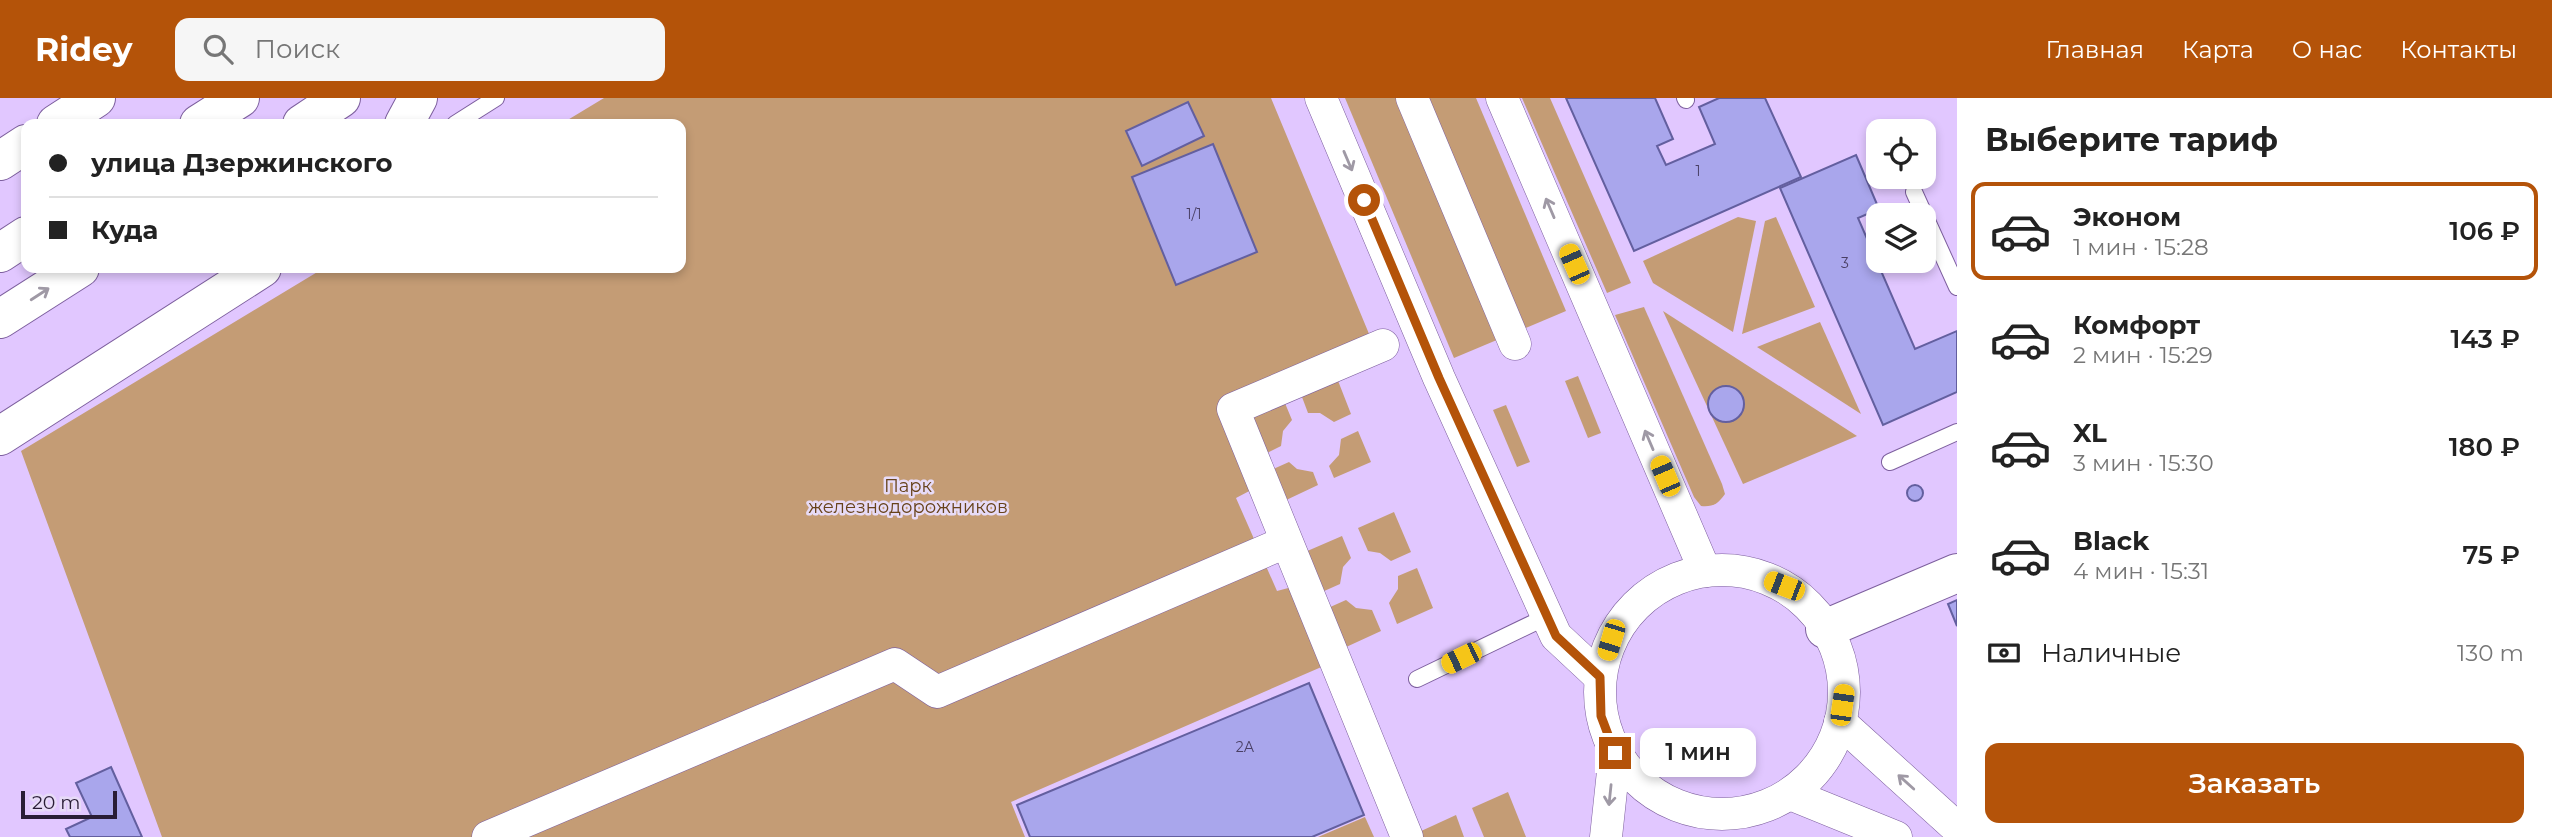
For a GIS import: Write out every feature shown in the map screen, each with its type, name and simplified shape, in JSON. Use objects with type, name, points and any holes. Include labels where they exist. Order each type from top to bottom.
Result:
[{"type":"street","points":[[56,114],[96,98]]},
{"type":"street","points":[[310,119],[341,98]]},
{"type":"street","points":[[407,119],[418,98]]},
{"type":"street","points":[[1321,98],[1439,378],[1556,636],[1600,677]]},
{"type":"street","points":[[1412,98],[1516,344]]},
{"type":"street","points":[[1502,98],[1705,570]]},
{"type":"street","points":[[207,119],[237,100]]},
{"type":"street","points":[[0,160],[21,147]]},
{"type":"street","points":[[0,253],[21,239]]},
{"type":"street","points":[[0,319],[72,273]]},
{"type":"street","points":[[0,436],[254,273]]},
{"type":"street","points":[[1383,345],[1233,410],[1406,837]]},
{"type":"street","points":[[488,837],[895,664],[937,692],[1286,542]]},
{"type":"street","points":[[1705,570],[1746,572],[1784,586],[1816,613],[1825,629],[1837,648],[1844,688],[1840,722],[1820,766],[1790,794],[1753,811],[1689,825],[1672,804],[1639,783],[1615,753],[1601,716],[1600,677],[1611,640],[1633,608],[1665,583],[1705,570]]},
{"type":"street","points":[[1825,629],[1957,573]]},
{"type":"street","points":[[1840,722],[1957,828]]},
{"type":"street","points":[[1606,837],[1615,753]]},
{"type":"street","points":[[1790,794],[1896,837]]},
{"type":"lane","points":[[463,119],[496,98]]},
{"type":"lane","points":[[1914,192],[1957,287]]},
{"type":"lane","points":[[1891,461],[1957,432]]},
{"type":"lane","points":[[1417,679],[1548,616]]},
{"type":"green space","name":"Парк железнодорожников","points":[[604,98],[1271,98],[1372,341],[1218,408],[1255,488],[1236,498],[1277,591],[1292,587],[1326,665],[1011,802],[1025,837],[162,837],[21,451],[316,273],[686,273],[686,119],[569,119]]},
{"type":"green space","points":[[1345,98],[1476,98],[1566,311],[1454,358]]},
{"type":"green space","points":[[1522,98],[1550,98],[1631,283],[1607,293]]},
{"type":"green space","points":[[1738,217],[1756,221],[1733,332],[1653,283],[1643,261]]},
{"type":"green space","points":[[1776,217],[1815,307],[1742,334],[1765,221]]},
{"type":"green space","points":[[1644,307],[1722,484],[1725,494],[1712,505],[1701,506],[1694,497],[1615,315]]},
{"type":"green space","points":[[1663,311],[1857,436],[1743,484]]},
{"type":"green space","points":[[1820,322],[1861,414],[1757,347]]},
{"type":"green space","points":[[1335,373],[1351,414],[1334,422],[1320,413],[1308,413],[1299,389]]},
{"type":"green space","points":[[1578,376],[1601,433],[1588,438],[1565,381]]},
{"type":"green space","points":[[1282,396],[1292,420],[1283,431],[1281,446],[1263,455],[1246,413]]},
{"type":"green space","points":[[1506,405],[1530,462],[1517,467],[1493,410]]},
{"type":"green space","points":[[1358,431],[1371,462],[1334,478],[1329,466],[1339,455],[1341,439]]},
{"type":"green space","points":[[1289,462],[1297,469],[1313,472],[1318,485],[1282,502],[1269,471]]},
{"type":"green space","points":[[1394,512],[1411,552],[1391,561],[1380,553],[1368,551],[1358,528]]},
{"type":"green space","points":[[1342,536],[1351,558],[1343,567],[1340,584],[1322,592],[1305,552]]},
{"type":"green space","points":[[1417,568],[1433,608],[1397,624],[1389,603],[1398,589],[1398,576]]},
{"type":"green space","points":[[1346,600],[1356,608],[1372,610],[1381,631],[1344,648],[1328,608]]},
{"type":"green space","points":[[1508,792],[1526,837],[1484,837],[1472,808]]},
{"type":"green space","points":[[1456,815],[1464,837],[1421,837],[1419,832]]},
{"type":"green space","points":[[1365,817],[1374,837],[1318,837]]},
{"type":"building","points":[[1566,98],[1655,98],[1673,139],[1657,146],[1666,165],[1715,144],[1699,107],[1719,98],[1765,98],[1801,177],[1634,251]]},
{"type":"building","points":[[1188,102],[1204,136],[1142,166],[1126,131]]},
{"type":"building","points":[[1213,144],[1257,252],[1176,285],[1132,177]]},
{"type":"building","points":[[1856,155],[1866,178],[1866,189],[1870,189],[1876,203],[1866,203],[1866,215],[1858,218],[1866,236],[1866,273],[1882,273],[1915,349],[1957,331],[1957,392],[1883,425],[1780,188]]},
{"type":"building","points":[[1726,386],[1739,391],[1744,404],[1739,417],[1726,422],[1713,417],[1708,404],[1713,391]]},
{"type":"building","points":[[1915,485],[1923,493],[1915,501],[1907,493]]},
{"type":"building","points":[[1957,600],[1957,626],[1948,604]]},
{"type":"building","points":[[1309,683],[1364,815],[1312,837],[1030,837],[1017,805]]},
{"type":"building","points":[[111,767],[142,837],[70,837],[66,829],[92,817],[76,783]]},
{"type":"route","points":[[1364,200],[1439,378],[1556,636],[1600,677],[1601,716],[1615,753]]}]
